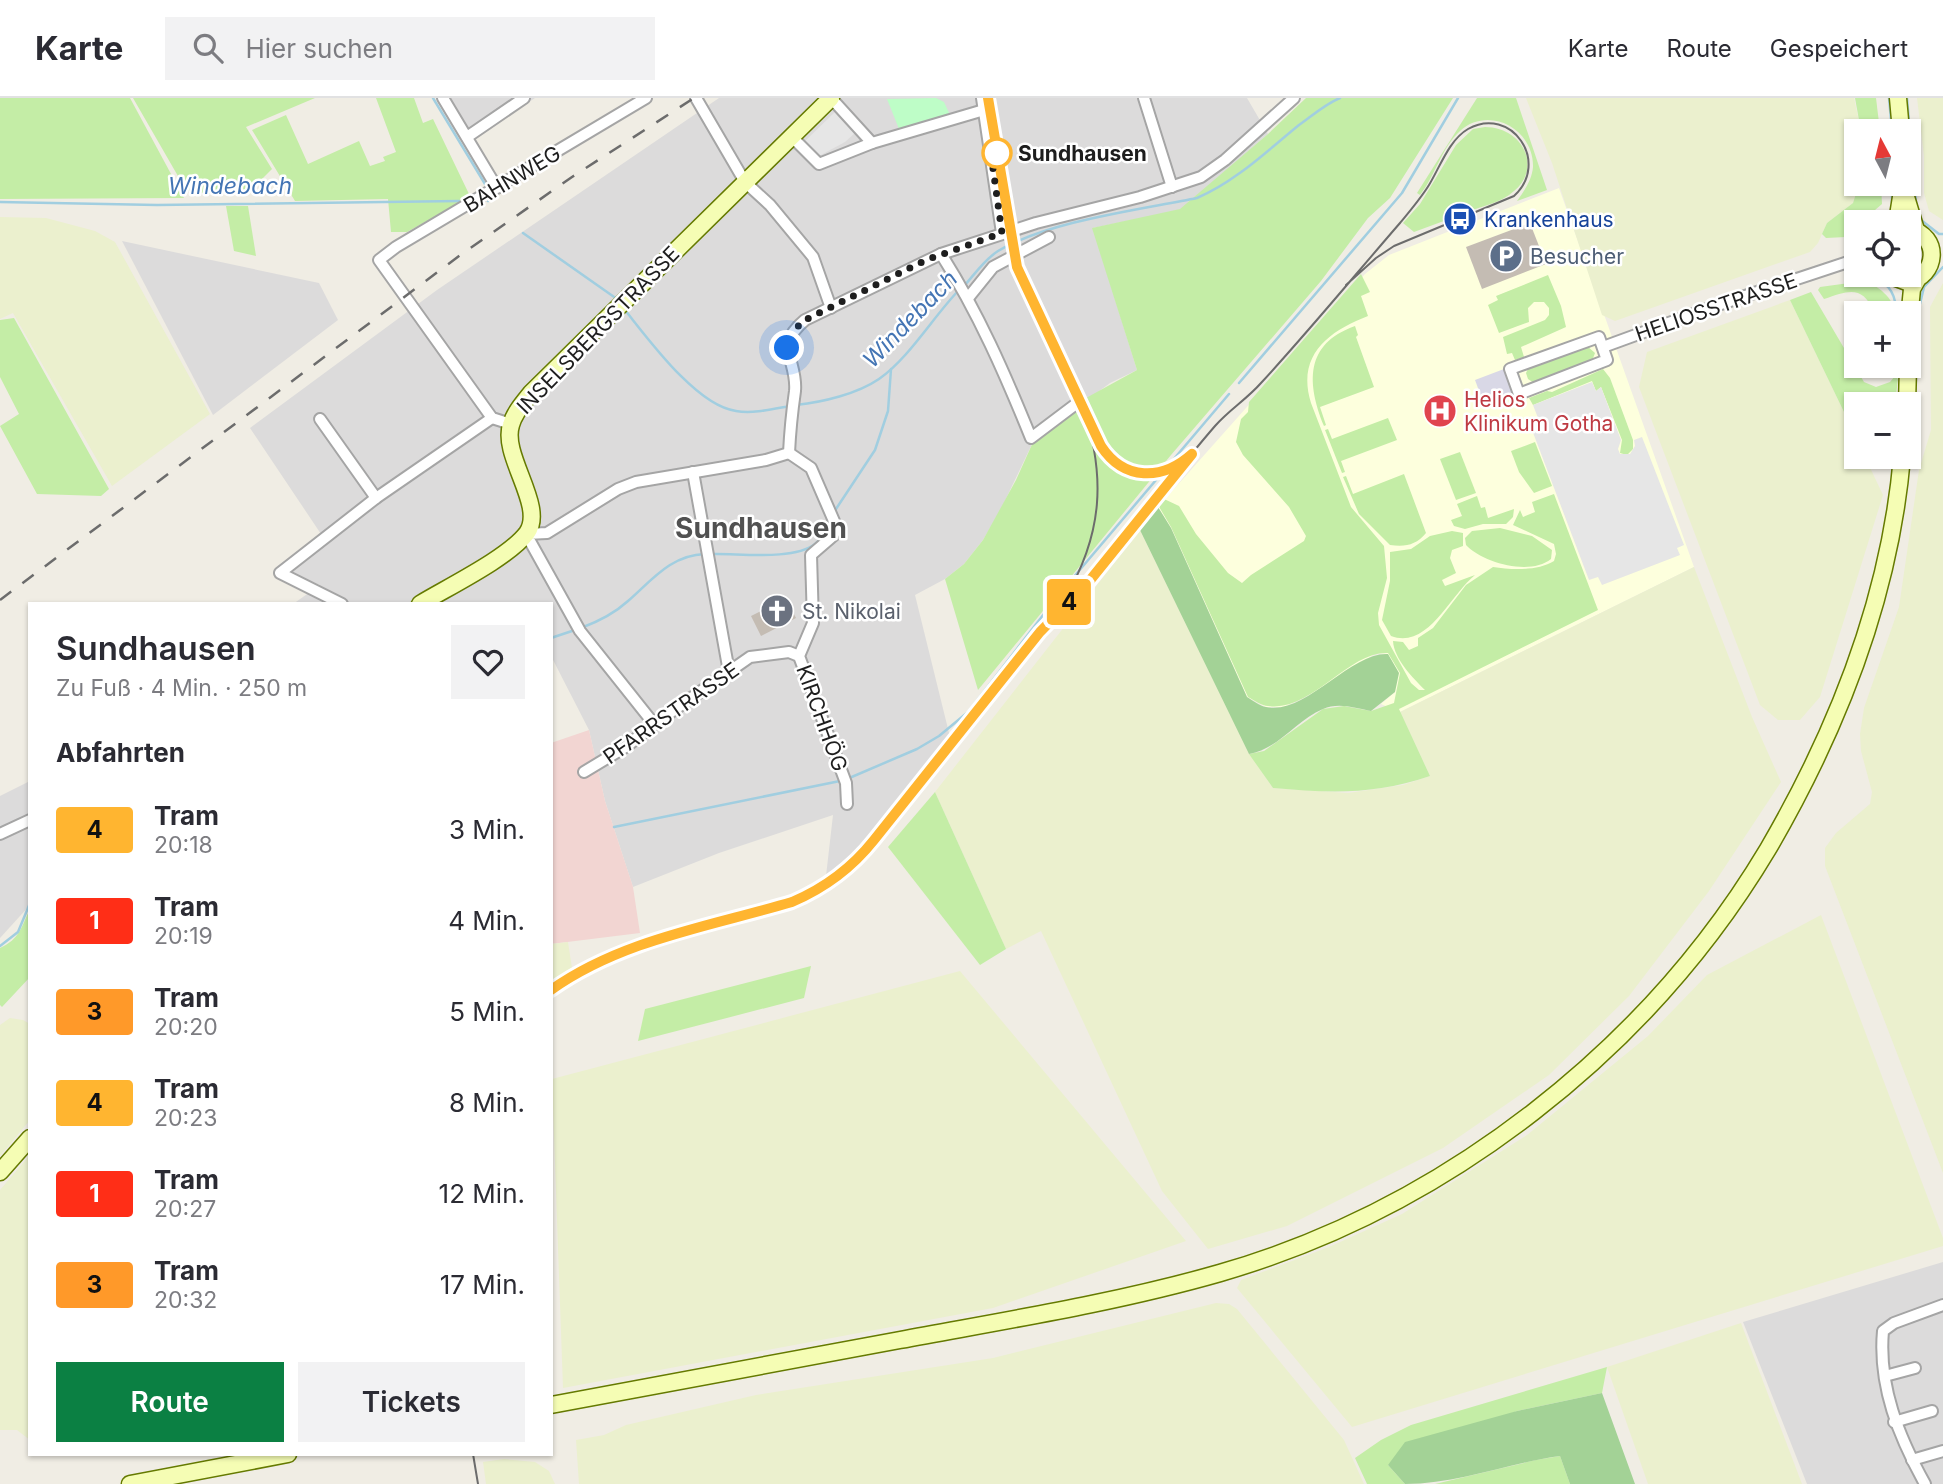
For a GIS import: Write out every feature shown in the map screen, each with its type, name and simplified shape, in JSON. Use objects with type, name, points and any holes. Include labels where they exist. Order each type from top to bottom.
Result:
[{"type":"main road","name":"INSELSBERGSTRASSE","points":[[526,534],[531,515],[511,447],[511,424],[531,394],[831,98]]},
{"type":"main road","points":[[1898,98],[1900,119]]},
{"type":"main road","points":[[1907,196],[1924,236],[1938,258],[1921,276]]},
{"type":"main road","points":[[553,1405],[1122,1298],[1222,1272],[1345,1226],[1396,1200],[1493,1141],[1573,1078],[1651,1003],[1726,912],[1758,865],[1816,761],[1853,672],[1880,582],[1900,469]]},
{"type":"main road","points":[[423,602],[501,555],[526,534]]},
{"type":"main road","points":[[0,1172],[28,1140]]},
{"type":"main road","points":[[130,1484],[277,1456]]},
{"type":"street","points":[[443,98],[497,188]]},
{"type":"street","points":[[467,137],[524,98]]},
{"type":"street","name":"BAHNWEG","points":[[492,418],[379,260],[646,98]]},
{"type":"street","points":[[696,98],[745,182],[770,205],[813,257],[831,308]]},
{"type":"street","points":[[831,98],[872,143]]},
{"type":"street","points":[[982,98],[1002,233]]},
{"type":"street","points":[[1144,98],[1171,187]]},
{"type":"street","points":[[654,724],[580,629],[526,534],[547,533],[618,489],[636,482],[789,453],[795,385],[787,352],[792,335],[805,320],[941,254],[1002,233],[1200,177],[1225,160],[1294,98]]},
{"type":"street","points":[[792,137],[819,164],[872,143],[984,110]]},
{"type":"street","points":[[964,291],[993,267],[1049,237]]},
{"type":"street","points":[[941,254],[964,291],[994,350],[1031,438],[1080,401]]},
{"type":"street","points":[[1829,269],[1844,264]]},
{"type":"street","points":[[1829,269],[1844,268]]},
{"type":"street","name":"HELIOSSTRASSE","points":[[1601,342],[1607,360],[1519,394],[1510,369],[1829,269]]},
{"type":"street","points":[[338,602],[280,573],[376,498],[492,418],[511,424]]},
{"type":"street","points":[[320,419],[376,498]]},
{"type":"street","name":"KIRCHHÖG","points":[[789,453],[811,468],[837,528],[833,536],[811,555],[813,623],[799,656],[844,778],[847,804]]},
{"type":"street","points":[[693,472],[729,672]]},
{"type":"street","name":"PFARRSTRASSE","points":[[584,772],[627,746],[750,657],[789,652],[799,656]]},
{"type":"street","points":[[0,834],[28,821]]},
{"type":"street","points":[[1925,1484],[1894,1422],[1881,1356],[1883,1331],[1894,1323],[1943,1305]]},
{"type":"street","points":[[1885,1376],[1915,1368]]},
{"type":"street","points":[[1894,1422],[1932,1410]]},
{"type":"street","points":[[1912,1460],[1943,1451]]},
{"type":"shaded area","points":[[438,98],[535,98],[466,144]]},
{"type":"shaded area","points":[[719,98],[1247,98],[1268,134],[1180,210],[1093,228],[1137,370],[1110,383],[1034,440],[983,540],[964,564],[945,579],[915,595],[950,737],[863,844],[826,876],[833,815],[719,853],[633,887],[605,801],[589,730],[553,660],[553,602],[296,602],[320,585],[275,568],[321,534],[250,428],[437,290]]},
{"type":"shaded area","points":[[1526,98],[1854,98],[1858,119],[1844,119],[1844,196],[1855,196],[1853,203],[1827,223],[1818,243],[1810,252],[1615,321],[1602,315],[1552,163]]},
{"type":"shaded area","points":[[1917,98],[1943,98],[1943,220],[1929,211],[1924,193],[1922,119],[1920,119]]},
{"type":"shaded area","points":[[835,112],[855,133],[845,142],[819,156],[805,141]]},
{"type":"shaded area","name":"Helios Klinikum Gotha","points":[[1559,188],[1694,567],[1400,712],[1381,704],[1395,692],[1388,654],[1376,653],[1319,690],[1284,707],[1266,707],[1247,697],[1171,528],[1158,507],[1365,274],[1389,255]]},
{"type":"shaded area","points":[[0,217],[46,218],[95,231],[115,242],[210,414],[112,486],[13,313],[0,319]]},
{"type":"shaded area","points":[[122,241],[319,283],[338,320],[213,415]]},
{"type":"shaded area","points":[[1943,283],[1943,1173],[1825,866],[1825,848],[1836,833],[1870,804],[1872,792],[1861,751],[1860,734],[1864,708],[1899,607],[1919,470],[1931,430],[1930,307]]},
{"type":"shaded area","points":[[1790,300],[1844,412],[1844,469],[1871,469],[1883,495],[1820,697],[1800,720],[1778,720],[1760,705],[1639,387],[1647,352]]},
{"type":"shaded area","points":[[1510,369],[1519,394],[1485,407],[1475,380]]},
{"type":"shaded area","points":[[1592,382],[1596,391],[1601,387],[1621,440],[1618,449],[1620,454],[1630,454],[1635,446],[1634,440],[1642,437],[1684,545],[1677,548],[1680,555],[1602,585],[1598,577],[1589,580],[1529,422],[1538,418],[1533,405]]},
{"type":"shaded area","points":[[1140,530],[1249,753],[1273,788],[1348,793],[1403,785],[1430,776],[1400,712],[1694,567],[1752,717],[1781,782],[1709,891],[1629,996],[1549,1075],[1443,1148],[1287,1226],[1208,1249],[1162,1191],[1041,931],[1006,949],[935,792]]},
{"type":"shaded area","points":[[589,730],[605,801],[633,887],[640,933],[553,944],[553,742]]},
{"type":"shaded area","points":[[28,782],[28,907],[0,938],[0,796]]},
{"type":"shaded area","points":[[1821,915],[1943,1238],[1943,1246],[1352,1427],[1237,1288],[1241,1280],[1329,1247],[1402,1214],[1527,1135],[1648,1036],[1707,975]]},
{"type":"shaded area","points":[[568,942],[572,968],[553,982],[553,944]]},
{"type":"shaded area","points":[[960,971],[1186,1241],[993,1308],[563,1388],[553,1079]]},
{"type":"shaded area","points":[[10,1018],[28,1023],[28,1122],[0,1156],[0,1025]]},
{"type":"shaded area","points":[[28,1157],[28,1438],[17,1430],[0,1430],[0,1190]]},
{"type":"shaded area","points":[[1943,1262],[1943,1484],[1807,1484],[1743,1322]]},
{"type":"shaded area","points":[[1216,1303],[1229,1304],[1237,1309],[1344,1440],[1364,1484],[579,1484],[576,1440],[604,1435],[626,1425],[756,1395],[993,1358]]},
{"type":"shaded area","points":[[1741,1323],[1802,1484],[1648,1484],[1607,1367]]},
{"type":"shaded area","points":[[504,1459],[535,1462],[549,1471],[555,1484],[486,1484],[483,1462]]},
{"type":"green space","points":[[0,98],[130,98],[184,198],[0,199]]},
{"type":"green space","points":[[133,98],[315,98],[246,127],[272,169],[253,188],[209,194],[186,190]]},
{"type":"green space","points":[[376,98],[414,98],[423,123],[433,119],[469,194],[461,202],[407,232],[391,232],[388,199],[295,201],[252,130],[286,115],[308,164],[359,141],[370,166],[385,161],[383,157],[396,152]]},
{"type":"green space","points":[[936,98],[944,102],[951,117],[899,129],[887,99]]},
{"type":"green space","points":[[1306,98],[1453,98],[1390,198],[1368,218],[1321,281],[1171,455],[978,690],[945,579],[964,564],[983,540],[1016,480],[1034,440],[1086,398],[1137,370],[1092,228],[1180,209]]},
{"type":"green space","points":[[1477,98],[1516,98],[1547,190],[1517,201],[1531,176],[1531,153],[1518,132],[1508,125],[1484,120],[1460,131],[1443,153],[1420,195],[1417,193]]},
{"type":"green space","points":[[1855,98],[1876,98],[1879,119],[1859,119]]},
{"type":"green space","points":[[1473,129],[1498,129],[1518,141],[1527,160],[1523,181],[1514,191],[1497,202],[1463,213],[1460,205],[1449,208],[1452,218],[1414,232],[1403,223],[1420,204],[1456,145]]},
{"type":"green space","points":[[1855,196],[1882,196],[1882,204],[1875,210],[1844,210],[1844,237],[1826,238],[1822,234],[1827,223],[1853,203]]},
{"type":"green space","points":[[226,206],[248,206],[256,256],[234,251]]},
{"type":"green space","points":[[1361,274],[1370,292],[1361,296],[1368,316],[1341,329],[1319,347],[1308,371],[1308,386],[1311,403],[1351,507],[1384,546],[1387,578],[1378,613],[1379,625],[1411,683],[1419,690],[1425,690],[1400,661],[1393,641],[1403,642],[1409,650],[1418,646],[1418,638],[1433,628],[1466,585],[1493,567],[1533,568],[1554,561],[1554,544],[1513,525],[1520,510],[1523,517],[1535,512],[1532,502],[1554,494],[1598,610],[1399,709],[1430,776],[1390,787],[1352,791],[1273,788],[1249,754],[1264,751],[1323,709],[1344,706],[1371,711],[1394,703],[1400,673],[1388,653],[1373,655],[1344,670],[1300,700],[1284,705],[1266,706],[1248,697],[1171,527],[1158,505],[1162,498],[1179,506],[1196,534],[1228,573],[1242,583],[1304,541],[1306,536],[1289,507],[1243,455],[1236,442],[1241,419],[1248,412],[1249,402]]},
{"type":"green space","points":[[1548,275],[1561,306],[1566,327],[1521,347],[1524,357],[1515,360],[1512,353],[1507,354],[1503,337],[1545,320],[1549,315],[1549,308],[1544,302],[1534,302],[1528,308],[1529,322],[1499,333],[1488,305],[1498,300],[1496,296]]},
{"type":"green space","points":[[1844,284],[1844,287],[1875,287],[1891,301],[1868,301],[1854,292],[1824,299],[1818,290],[1820,287]]},
{"type":"green space","points":[[1811,292],[1844,348],[1844,378],[1862,378],[1864,382],[1876,387],[1897,378],[1896,392],[1844,392],[1844,412],[1790,300]]},
{"type":"green space","points":[[14,318],[109,489],[101,496],[37,494],[0,426],[19,414],[0,377],[0,320]]},
{"type":"green space","points":[[1355,326],[1358,335],[1356,337],[1374,387],[1320,407],[1326,425],[1324,426],[1313,381],[1318,354],[1326,343]]},
{"type":"green space","points":[[1587,346],[1595,353],[1592,361],[1534,383],[1528,379],[1526,373],[1529,367]]},
{"type":"green space","points":[[1603,369],[1610,378],[1633,440],[1633,449],[1627,455],[1620,453],[1622,440],[1601,387],[1596,391],[1592,381],[1533,405],[1529,398],[1547,391],[1552,392]]},
{"type":"green space","points":[[1388,418],[1397,440],[1341,461],[1345,472],[1342,473],[1325,430],[1328,429],[1332,439]]},
{"type":"green space","points":[[1535,442],[1552,486],[1534,493],[1519,472],[1511,451]]},
{"type":"green space","points":[[1460,452],[1476,493],[1456,500],[1440,459]]},
{"type":"green space","points":[[1404,474],[1426,533],[1410,544],[1390,545],[1359,514],[1343,477],[1346,476],[1353,494]]},
{"type":"green space","points":[[1477,496],[1481,508],[1485,507],[1488,518],[1514,509],[1513,517],[1506,524],[1483,524],[1465,529],[1454,526],[1451,520],[1462,516],[1457,504]]},
{"type":"green space","points":[[1158,507],[1171,528],[1247,697],[1264,706],[1281,707],[1312,694],[1358,663],[1373,656],[1388,654],[1399,673],[1395,692],[1371,711],[1341,706],[1323,709],[1269,746],[1249,754],[1140,530]]},
{"type":"green space","points":[[1500,528],[1532,536],[1552,550],[1551,559],[1531,567],[1519,567],[1495,562],[1466,545],[1465,538],[1472,531]]},
{"type":"green space","points":[[1452,531],[1463,533],[1463,546],[1452,550],[1450,558],[1456,573],[1442,580],[1445,586],[1475,575],[1427,628],[1404,638],[1391,636],[1382,620],[1390,581],[1390,552],[1411,549],[1430,536]]},
{"type":"green space","points":[[935,792],[1006,949],[980,965],[888,847]]},
{"type":"green space","points":[[28,914],[28,979],[2,1007],[0,948],[16,936]]},
{"type":"green space","points":[[811,966],[804,998],[638,1041],[645,1009]]},
{"type":"green space","points":[[1607,1367],[1602,1393],[1517,1411],[1388,1465],[1405,1484],[1367,1484],[1355,1458],[1381,1440],[1411,1425]]},
{"type":"green space","points":[[1602,1393],[1635,1484],[1570,1484],[1560,1456],[1425,1483],[1405,1484],[1388,1465],[1405,1442],[1517,1411]]},
{"type":"green space","points":[[1560,1456],[1570,1484],[1435,1484],[1536,1460]]},
{"type":"building","name":"Besucher","points":[[1530,223],[1546,264],[1482,289],[1466,247]]},
{"type":"building","name":"St. Nikolai","points":[[775,595],[779,602],[786,599],[796,618],[761,636],[751,616],[771,606],[767,599]]},
{"type":"waterway","points":[[433,98],[485,184]]},
{"type":"waterway","name":"Windebach","points":[[964,286],[998,251],[1042,232],[1122,212],[1197,198],[1224,184],[1319,110],[1340,98]]},
{"type":"waterway","points":[[1239,383],[1402,193],[1458,98]]},
{"type":"waterway","points":[[1889,98],[1891,119]]},
{"type":"waterway","points":[[1907,98],[1916,203]]},
{"type":"waterway","points":[[1892,196],[1892,202]]},
{"type":"waterway","name":"Windebach","points":[[488,201],[496,198]]},
{"type":"waterway","name":"Windebach","points":[[0,202],[157,205],[459,201]]},
{"type":"waterway","points":[[1921,220],[1939,234],[1943,234]]},
{"type":"waterway","name":"Windebach","points":[[523,233],[617,299]]},
{"type":"waterway","points":[[1921,301],[1924,287],[1943,267]]},
{"type":"waterway","points":[[1887,287],[1895,301]]},
{"type":"waterway","name":"Windebach","points":[[796,405],[839,396],[861,389],[879,379],[911,349],[959,290]]},
{"type":"waterway","name":"Windebach","points":[[625,310],[675,370],[690,385],[721,406],[749,412],[790,406]]},
{"type":"waterway","points":[[834,512],[875,450],[888,411],[891,369]]},
{"type":"waterway","points":[[847,779],[917,749],[939,736],[968,712],[1061,592],[1229,394]]},
{"type":"waterway","points":[[712,554],[793,553],[815,544],[829,521]]},
{"type":"waterway","points":[[581,628],[618,609],[672,564],[693,555],[705,554]]},
{"type":"waterway","points":[[553,637],[575,630]]},
{"type":"waterway","points":[[614,827],[840,781]]},
{"type":"waterway","points":[[0,946],[18,932],[28,908]]},
{"type":"tram line","points":[[988,98],[1017,267],[1087,416]]},
{"type":"tram line","name":"4","points":[[553,989],[615,954],[734,920],[814,893],[850,867],[863,855],[1040,632],[1087,584],[1144,510],[1192,454],[1168,471],[1145,475],[1119,466],[1101,446],[1017,267],[988,98]]},
{"type":"tram line","points":[[1040,632],[1088,582],[1215,426],[1261,383],[1314,323],[1331,303],[1348,283],[1400,223],[1426,190],[1455,140],[1468,129],[1484,124],[1499,125],[1511,131],[1521,141],[1527,154],[1528,168],[1524,182],[1514,196],[1394,246],[1376,258],[1346,285]]},
{"type":"tram line","points":[[1065,598],[1087,551],[1097,504],[1095,457],[1083,407]]},
{"type":"tram line","points":[[1097,439],[1112,459],[1132,471],[1154,473],[1178,465]]},
{"type":"tram line","points":[[553,989],[581,971],[613,957],[780,908],[833,881],[863,854],[1045,626]]},
{"type":"tram line","points":[[473,1456],[478,1484]]},
{"type":"railway","points":[[0,600],[459,256],[572,177],[694,98]]},
{"type":"place","name":"Sundhausen","points":[[997,153]]},
{"type":"place","name":"Krankenhaus","points":[[1460,219]]},
{"type":"place","name":"Besucher","points":[[1506,256]]},
{"type":"place","name":"Helios Klinikum Gotha","points":[[1440,411]]},
{"type":"place","name":"St. Nikolai","points":[[777,611]]},
{"type":"district","name":"Sundhausen","points":[[761,528]]},
{"type":"route","points":[[787,348],[794,330],[805,320],[926,260],[1002,233],[990,147],[997,153]]}]
